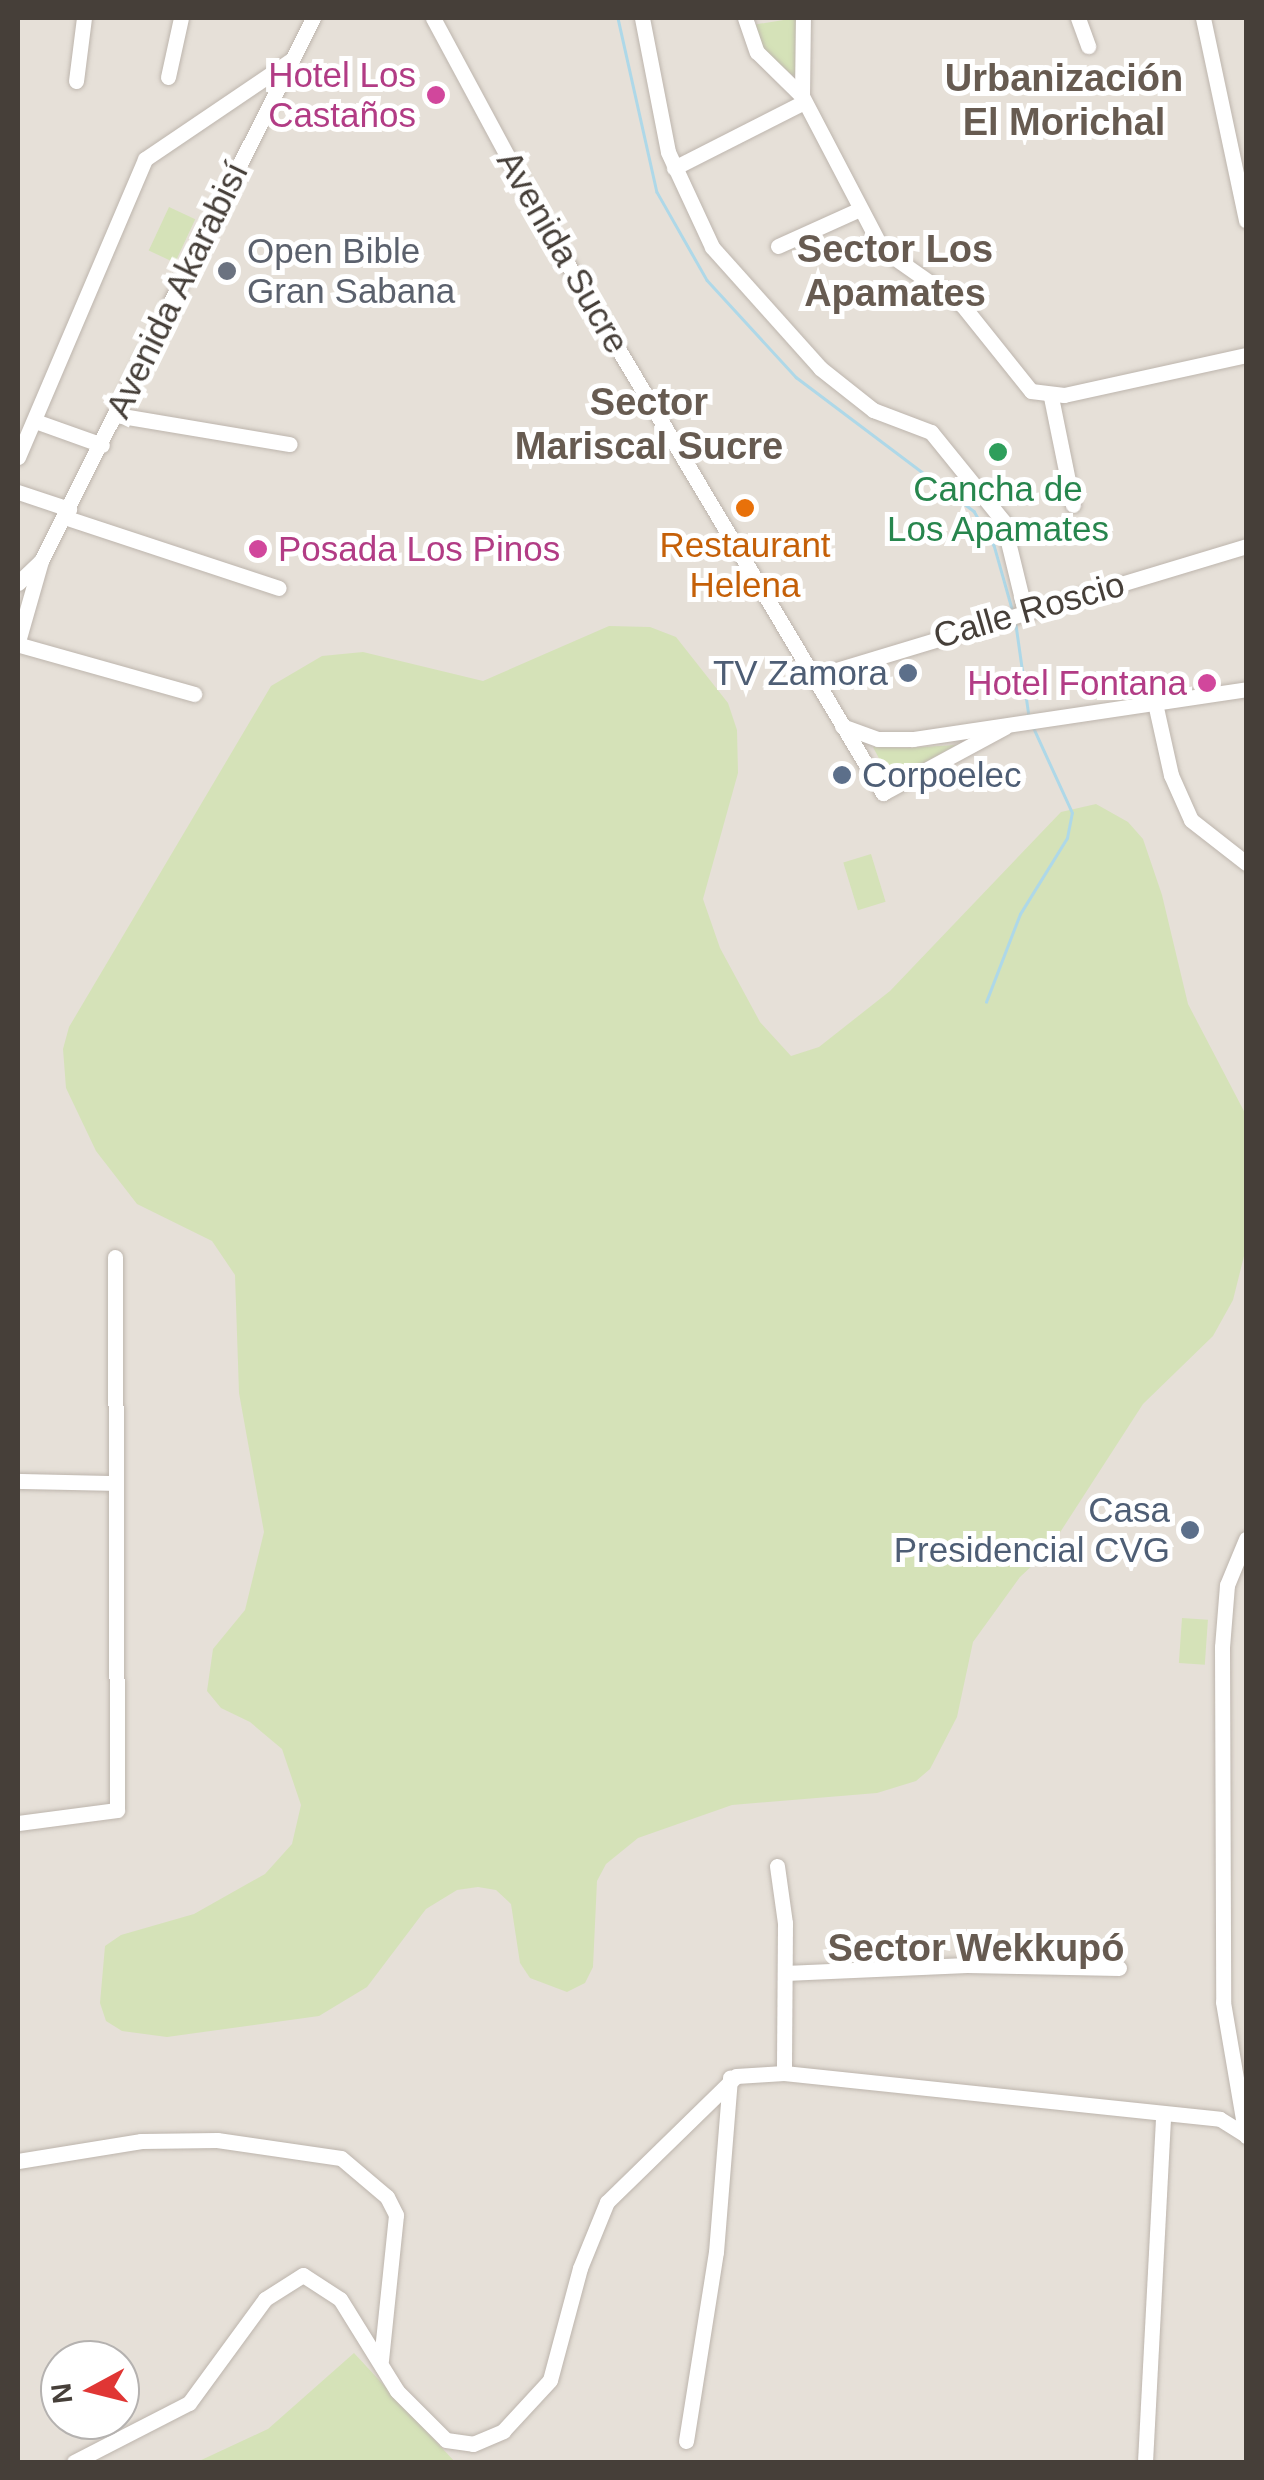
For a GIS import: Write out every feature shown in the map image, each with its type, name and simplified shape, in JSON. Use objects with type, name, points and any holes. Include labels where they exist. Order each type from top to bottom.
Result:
[{"type":"street","points":[[76,81],[84,18]]},
{"type":"street","points":[[168,76],[181,18]]},
{"type":"street","name":"Avenida Akarabisí","points":[[19,645],[41,562],[312,18]]},
{"type":"street","name":"Avenida Sucre","points":[[433,18],[553,240],[884,792],[1005,727]]},
{"type":"street","points":[[642,18],[674,168],[712,247],[783,332],[865,405],[926,428],[997,511],[1017,613]]},
{"type":"street","points":[[745,18],[757,52],[803,99],[882,249],[947,292],[1031,391],[1051,397],[1246,354]]},
{"type":"street","points":[[803,18],[803,99]]},
{"type":"street","points":[[1078,18],[1088,46]]},
{"type":"street","points":[[1203,18],[1243,190],[1246,220]]},
{"type":"street","points":[[18,457],[150,152],[290,61]]},
{"type":"street","points":[[674,168],[803,99]]},
{"type":"street","points":[[778,246],[860,209]]},
{"type":"street","points":[[1051,397],[1073,505]]},
{"type":"street","points":[[116,415],[290,444]]},
{"type":"street","points":[[35,420],[102,445]]},
{"type":"street","points":[[18,492],[66,513],[279,588]]},
{"type":"street","name":"Calle Roscio","points":[[813,677],[1246,546]]},
{"type":"street","name":"Avenida Akarabisí","points":[[18,583],[41,562]]},
{"type":"street","points":[[19,645],[194,694]]},
{"type":"street","points":[[842,726],[896,740],[1246,689]]},
{"type":"street","points":[[1155,703],[1171,775],[1191,820],[1246,862]]},
{"type":"street","points":[[18,1823],[117,1810],[112,1483],[115,1257]]},
{"type":"street","points":[[18,1482],[112,1483]]},
{"type":"street","points":[[1246,1539],[1226,1586],[1222,1648],[1223,2002],[1244,2104],[1246,2135]]},
{"type":"street","points":[[777,1866],[784,1973],[784,2072]]},
{"type":"street","points":[[784,1973],[946,1965],[1118,1968]]},
{"type":"street","points":[[450,2462],[459,2444],[503,2430],[541,2394],[607,2202],[730,2078],[784,2072],[1163,2116],[1220,2119],[1246,2135]]},
{"type":"street","points":[[686,2441],[716,2252],[730,2078]]},
{"type":"street","points":[[1220,2119],[1244,2104]]},
{"type":"street","points":[[1144,2462],[1163,2116]]},
{"type":"street","points":[[18,2160],[141,2141],[217,2140],[349,2162],[388,2196],[396,2216],[382,2360]]},
{"type":"street","points":[[74,2462],[200,2394],[265,2299],[294,2278],[310,2276],[330,2288],[416,2412],[459,2444]]},
{"type":"shaded area","points":[[18,18],[1246,18],[1246,2462],[18,2462]]},
{"type":"green space","points":[[796,18],[792,75],[764,51],[752,25]]},
{"type":"green space","points":[[169,207],[195,219],[175,263],[149,251]]},
{"type":"green space","points":[[609,626],[650,627],[676,637],[728,703],[737,730],[738,773],[703,899],[720,948],[760,1022],[791,1056],[819,1047],[890,991],[1061,812],[1096,804],[1128,822],[1143,839],[1162,895],[1188,1004],[1246,1115],[1246,1248],[1233,1300],[1213,1336],[1143,1404],[1048,1551],[1020,1577],[973,1642],[957,1717],[930,1769],[916,1781],[877,1793],[732,1805],[638,1838],[606,1864],[597,1881],[593,1967],[585,1983],[567,1992],[530,1978],[520,1963],[511,1904],[496,1890],[478,1887],[457,1890],[426,1909],[367,1987],[319,2016],[167,2037],[122,2031],[106,2021],[100,2003],[105,1946],[121,1935],[194,1914],[265,1874],[292,1844],[301,1805],[282,1749],[250,1722],[221,1708],[207,1691],[213,1649],[245,1610],[264,1532],[239,1393],[235,1275],[212,1241],[137,1204],[96,1151],[66,1088],[63,1049],[69,1027],[271,686],[322,656],[363,652],[483,681]]},
{"type":"green space","points":[[956,745],[891,781],[873,747],[905,748]]},
{"type":"green space","points":[[871,854],[886,902],[858,910],[843,862]]},
{"type":"green space","points":[[1182,1618],[1208,1620],[1205,1665],[1179,1663]]},
{"type":"green space","points":[[354,2353],[455,2462],[197,2462],[268,2429]]},
{"type":"waterway","points":[[618,18],[657,192],[707,280],[796,377],[974,511],[994,545],[1013,612]]},
{"type":"waterway","points":[[1016,625],[1029,716]]},
{"type":"waterway","points":[[986,1002],[1020,914],[1067,838],[1072,813],[1033,728]]},
{"type":"place","name":"Hotel Los Castaños","points":[[436,95]]},
{"type":"place","name":"Open Bible Gran Sabana","points":[[227,271]]},
{"type":"place","name":"Cancha de Los Apamates","points":[[998,452]]},
{"type":"place","name":"Restaurant Helena","points":[[745,508]]},
{"type":"place","name":"Posada Los Pinos","points":[[258,549]]},
{"type":"place","name":"TV Zamora","points":[[908,673]]},
{"type":"place","name":"Hotel Fontana","points":[[1207,683]]},
{"type":"place","name":"Corpoelec","points":[[842,775]]},
{"type":"place","name":"Casa Presidencial CVG","points":[[1190,1530]]},
{"type":"district","name":"Urbanización El Morichal","points":[[1064,101]]},
{"type":"district","name":"Sector Los Apamates","points":[[895,272]]},
{"type":"district","name":"Sector Mariscal Sucre","points":[[649,424]]},
{"type":"district","name":"Sector Wekkupó","points":[[976,1949]]}]
